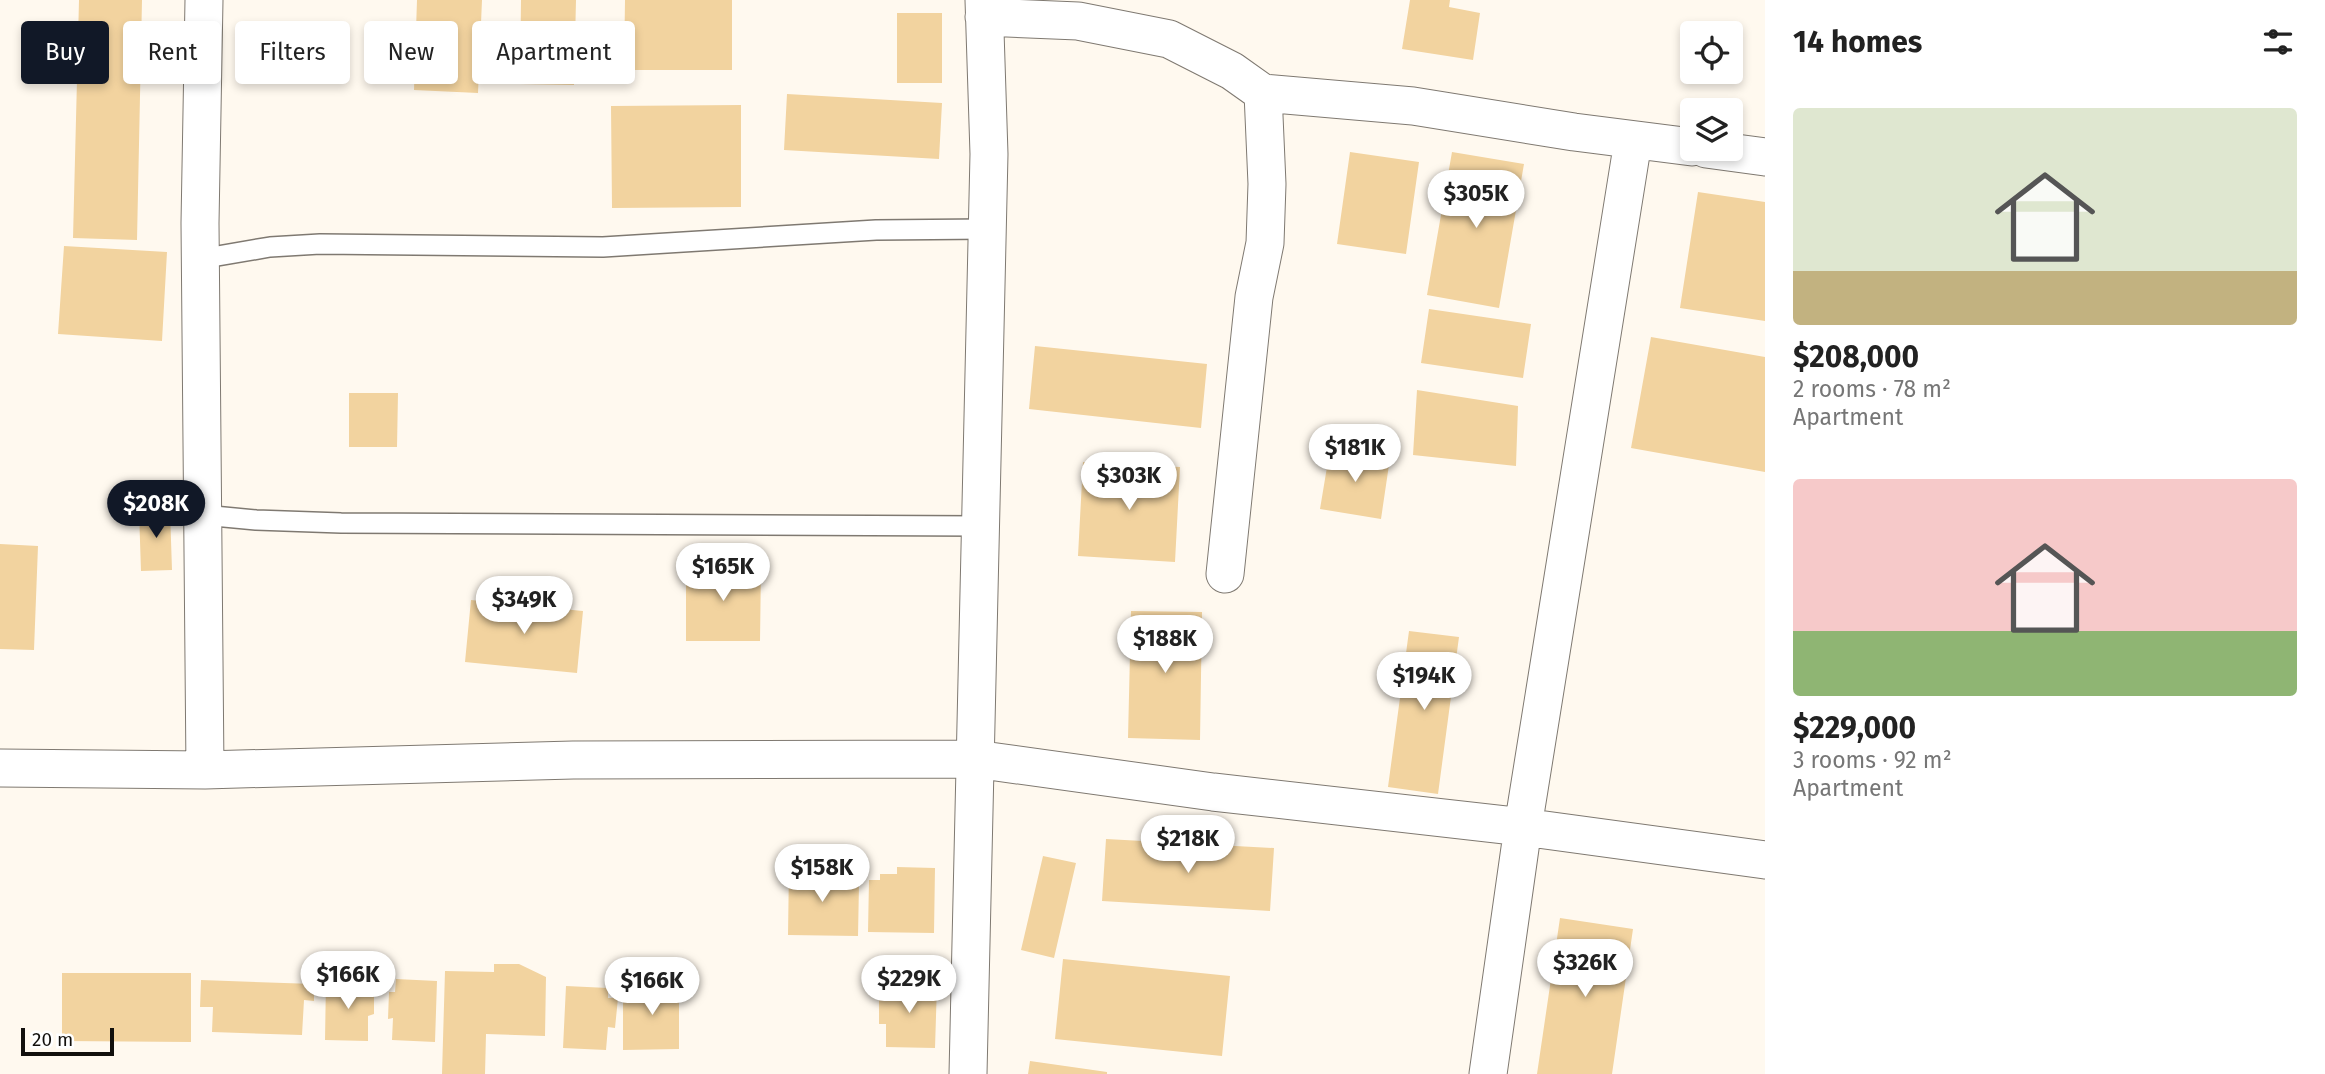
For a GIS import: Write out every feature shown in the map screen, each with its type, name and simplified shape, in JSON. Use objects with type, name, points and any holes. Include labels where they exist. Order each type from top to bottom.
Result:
[{"type":"street","points":[[204,0],[200,259],[205,769]]},
{"type":"street","points":[[968,1074],[989,154],[984,9],[1078,21],[1169,39],[1232,71],[1263,93],[1413,106],[1633,141],[1680,146]]},
{"type":"street","points":[[1225,574],[1254,297],[1265,243],[1267,184],[1263,93]]},
{"type":"street","points":[[1488,1074],[1523,827],[1633,141]]},
{"type":"street","points":[[1743,154],[1765,157]]},
{"type":"street","points":[[0,768],[205,769],[573,760],[975,759],[1213,792],[1523,827],[1765,860]]},
{"type":"lane","points":[[200,259],[270,247],[320,244],[603,247],[876,230],[987,229]]},
{"type":"lane","points":[[203,515],[341,523],[980,526]]},
{"type":"building","points":[[79,0],[142,0],[142,21],[123,21],[123,84],[140,84],[137,240],[73,238],[77,84],[109,84],[109,21],[78,21]]},
{"type":"building","points":[[417,0],[482,0],[481,21],[472,21],[472,84],[478,84],[478,93],[414,90],[414,84],[458,84],[458,21],[416,21]]},
{"type":"building","points":[[521,0],[576,0],[576,21],[521,21]]},
{"type":"building","points":[[625,0],[732,0],[732,70],[635,70],[635,21],[625,21]]},
{"type":"building","points":[[1410,0],[1450,0],[1449,7],[1480,13],[1473,60],[1402,49]]},
{"type":"building","points":[[897,13],[942,13],[942,83],[897,83]]},
{"type":"building","points":[[787,94],[942,103],[939,159],[784,150]]},
{"type":"building","points":[[741,105],[741,207],[612,208],[611,106]]},
{"type":"building","points":[[1350,152],[1419,162],[1406,254],[1337,244]]},
{"type":"building","points":[[1452,152],[1524,164],[1499,308],[1427,295]]},
{"type":"building","points":[[1698,192],[1765,202],[1765,321],[1680,308]]},
{"type":"building","points":[[64,246],[167,252],[162,341],[58,334]]},
{"type":"building","points":[[1429,309],[1531,324],[1523,378],[1421,363]]},
{"type":"building","points":[[1651,337],[1765,357],[1765,472],[1631,448]]},
{"type":"building","points":[[1035,346],[1207,364],[1201,428],[1029,409]]},
{"type":"building","points":[[1417,390],[1518,406],[1516,466],[1413,455]]},
{"type":"building","points":[[349,393],[398,393],[397,447],[349,447]]},
{"type":"building","points":[[1330,449],[1390,458],[1381,519],[1320,509]]},
{"type":"building","points":[[1083,462],[1180,467],[1175,562],[1078,556]]},
{"type":"building","points":[[170,510],[172,570],[141,571],[139,511]]},
{"type":"building","points":[[0,544],[38,546],[34,650],[0,649]]},
{"type":"building","points":[[686,564],[761,565],[760,641],[686,641]]},
{"type":"building","points":[[471,600],[583,611],[577,673],[465,662]]},
{"type":"building","points":[[1131,611],[1202,612],[1200,740],[1128,738]]},
{"type":"building","points":[[1409,631],[1459,637],[1438,794],[1388,787]]},
{"type":"building","points":[[1106,839],[1274,848],[1270,911],[1102,901]]},
{"type":"building","points":[[1043,856],[1076,863],[1054,958],[1021,950]]},
{"type":"building","points":[[789,867],[823,867],[826,874],[844,875],[843,884],[859,884],[858,936],[788,935]]},
{"type":"building","points":[[897,867],[935,868],[934,933],[868,932],[869,880],[880,880],[880,874],[897,874]]},
{"type":"building","points":[[1560,918],[1633,929],[1612,1074],[1537,1074]]},
{"type":"building","points":[[1063,959],[1230,976],[1222,1056],[1055,1039]]},
{"type":"building","points":[[494,964],[519,964],[546,977],[545,1036],[486,1034],[485,1074],[442,1074],[445,971],[494,972]]},
{"type":"building","points":[[62,973],[191,973],[191,1042],[62,1041]]},
{"type":"building","points":[[396,979],[437,981],[435,1042],[392,1040],[393,1018],[388,1019],[389,992],[395,992]]},
{"type":"building","points":[[201,980],[314,984],[314,1001],[304,1000],[302,1035],[212,1032],[213,1007],[200,1007]]},
{"type":"building","points":[[326,981],[367,981],[367,991],[374,991],[374,1014],[368,1016],[368,1041],[325,1040]]},
{"type":"building","points":[[679,982],[679,1049],[623,1050],[623,995],[631,995],[631,983]]},
{"type":"building","points":[[886,984],[937,985],[935,1048],[886,1047],[886,1024],[879,1024],[879,998],[885,997]]},
{"type":"building","points":[[566,986],[608,988],[608,998],[618,998],[615,1028],[608,1027],[606,1050],[563,1048]]},
{"type":"building","points":[[1030,1061],[1107,1072],[1107,1074],[1028,1074]]}]
